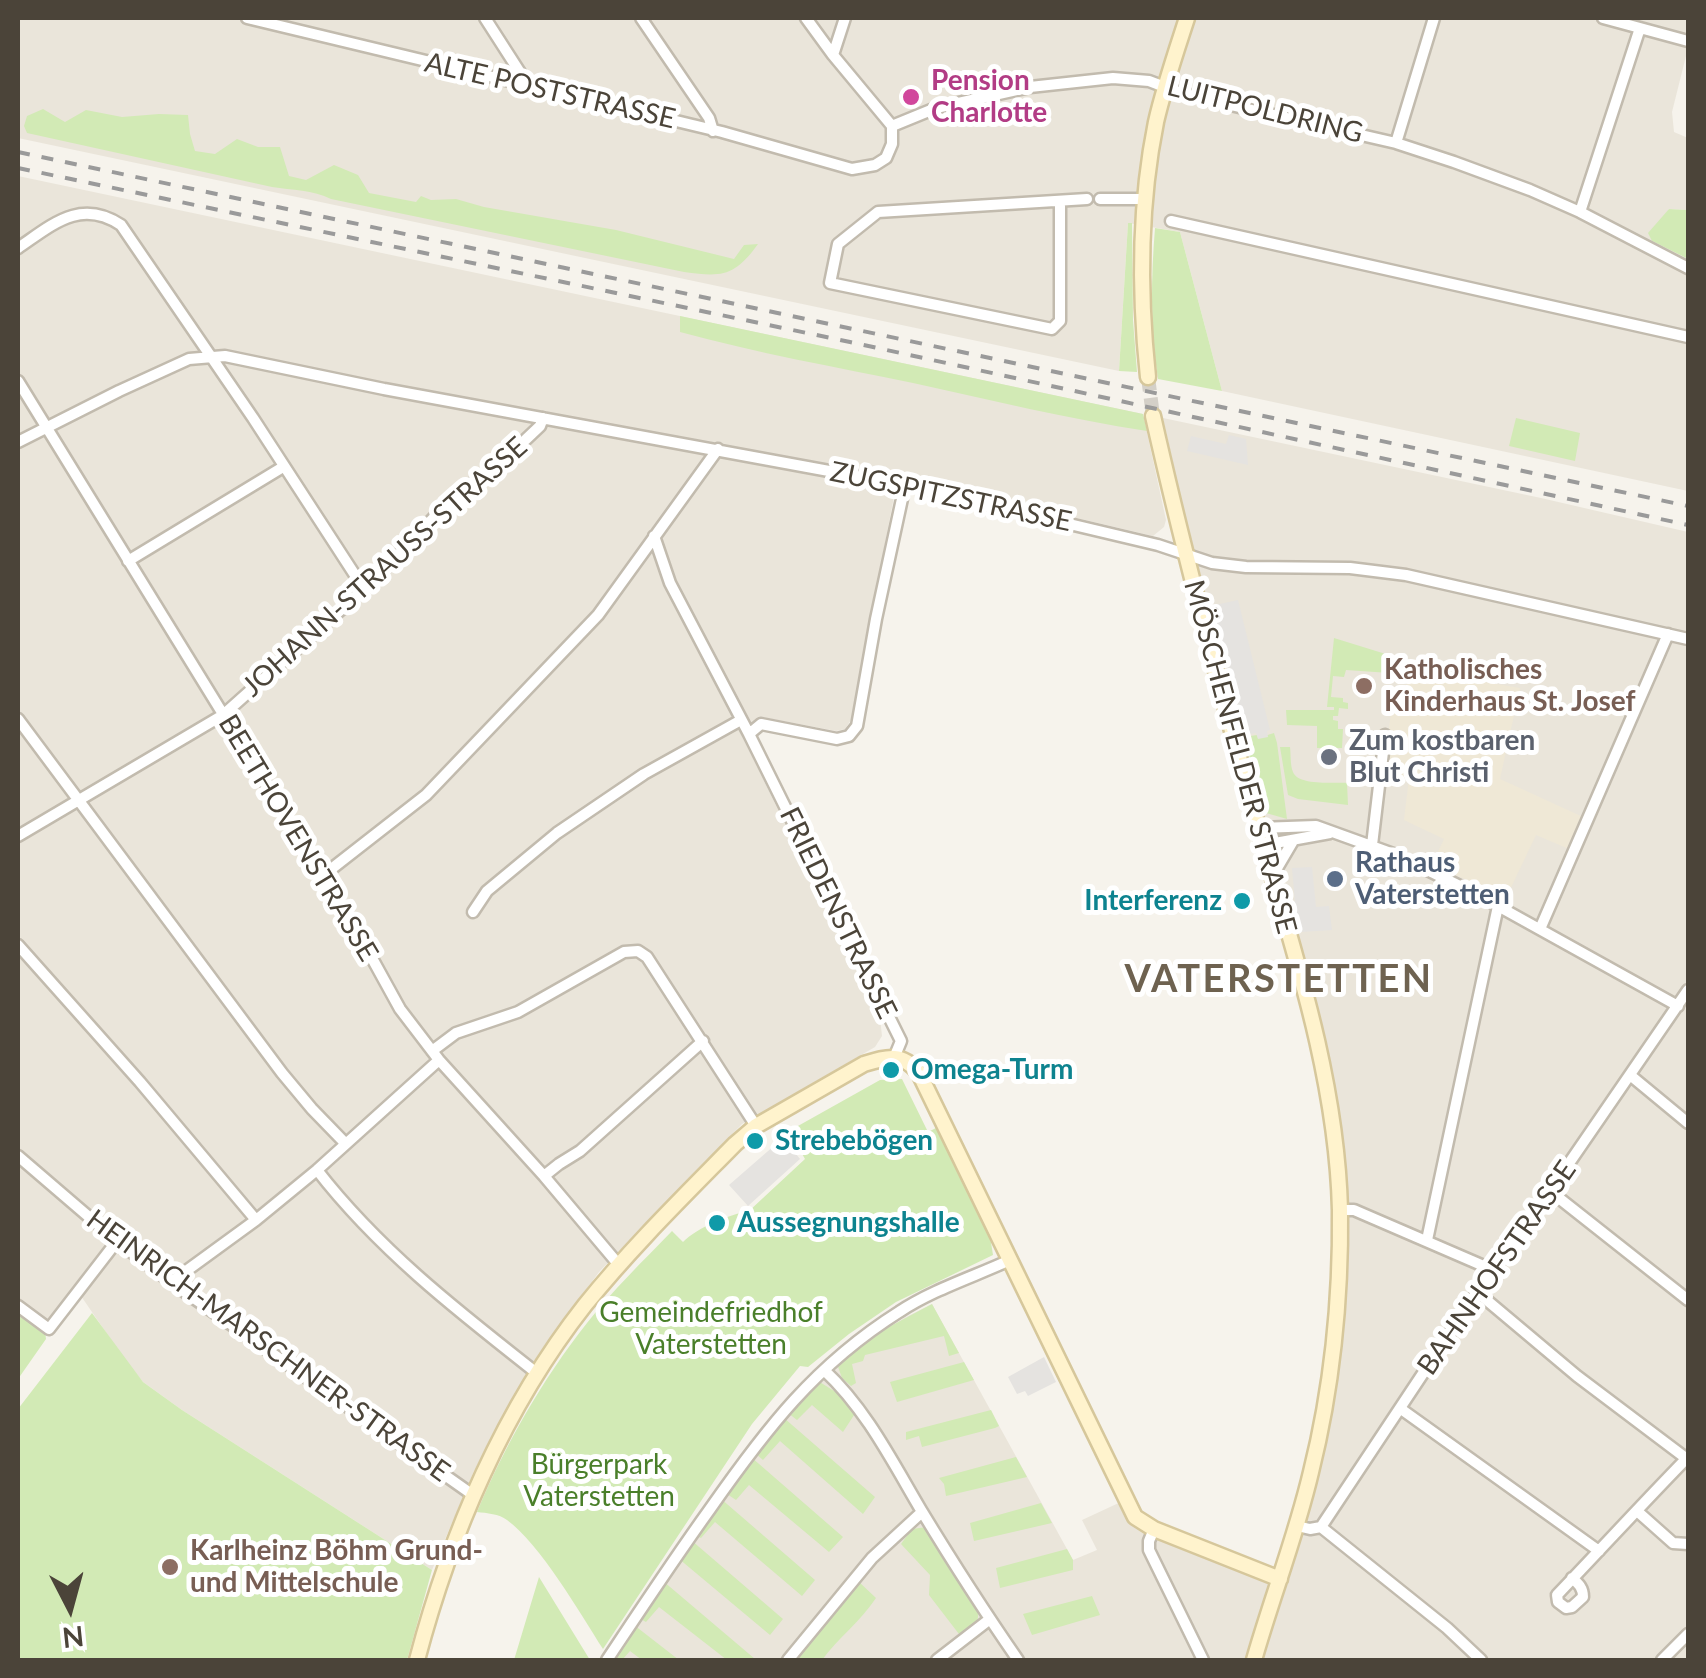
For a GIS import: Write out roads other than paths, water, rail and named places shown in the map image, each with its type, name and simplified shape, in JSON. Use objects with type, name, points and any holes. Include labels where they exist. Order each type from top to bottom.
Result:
[{"type":"street","name":"ALTE POSTSTRASSE","points":[[247,18],[713,130],[852,169],[875,165],[886,158],[892,144],[892,126]]},
{"type":"street","points":[[485,18],[530,88]]},
{"type":"street","points":[[641,18],[709,118],[713,130]]},
{"type":"street","points":[[806,18],[892,126]]},
{"type":"street","points":[[833,54],[845,18]]},
{"type":"street","points":[[1148,377],[1141,314],[1145,198],[1154,134],[1187,18]]},
{"type":"street","points":[[1396,143],[1434,18]]},
{"type":"street","points":[[1603,18],[1688,40]]},
{"type":"street","points":[[1580,212],[1640,28]]},
{"type":"street","name":"LUITPOLDRING","points":[[892,126],[938,108],[1030,87],[1126,78],[1157,83],[1213,102],[1396,143],[1530,190],[1688,268]]},
{"type":"street","points":[[1060,200],[1060,321],[1052,329],[830,283],[838,244],[878,212],[1087,198]]},
{"type":"street","points":[[1100,199],[1145,198]]},
{"type":"street","points":[[18,248],[62,219],[83,213],[106,215],[121,225],[364,590]]},
{"type":"street","points":[[1171,221],[1688,337]]},
{"type":"street","name":"ZUGSPITZSTRASSE","points":[[18,442],[189,359],[225,356],[905,485],[1158,545],[1212,563],[1350,568],[1406,575],[1688,639]]},
{"type":"street","name":"BEETHOVENSTRASSE","points":[[18,381],[362,940],[400,1009],[436,1056],[619,1265]]},
{"type":"street","name":"MÖSCHENFELDER STRASSE","points":[[1153,416],[1184,555],[1320,1060],[1330,1112],[1340,1210],[1330,1366],[1317,1449],[1299,1520],[1254,1660]]},
{"type":"street","name":"JOHANN-STRAUSS-STRASSE","points":[[18,836],[223,715],[364,590],[448,503],[531,435],[543,418]]},
{"type":"street","points":[[321,877],[426,796],[598,615],[718,449]]},
{"type":"street","points":[[128,561],[284,467]]},
{"type":"street","points":[[749,734],[762,724],[837,739],[849,736],[858,726],[905,485]]},
{"type":"street","name":"FRIEDENSTRASSE","points":[[654,536],[670,582],[901,1041],[894,1058],[910,1062],[919,1073],[1134,1517],[1154,1529],[1280,1579]]},
{"type":"street","points":[[1540,929],[1668,634]]},
{"type":"street","points":[[18,719],[282,1073],[345,1143]]},
{"type":"street","points":[[473,912],[487,891],[557,833],[644,774],[741,720]]},
{"type":"street","points":[[1372,845],[1385,735]]},
{"type":"street","points":[[1259,828],[1316,826],[1372,845],[1431,870],[1684,1001]]},
{"type":"street","points":[[1264,845],[1336,833]]},
{"type":"street","points":[[1273,875],[1293,840]]},
{"type":"street","points":[[1427,1240],[1498,906]]},
{"type":"street","points":[[18,945],[256,1220]]},
{"type":"street","points":[[171,1282],[318,1170],[456,1033],[518,1012],[624,952],[638,951],[647,957],[756,1126]]},
{"type":"street","name":"BAHNHOFSTRASSE","points":[[1322,1527],[1492,1270],[1684,1001]]},
{"type":"street","points":[[544,1176],[580,1151],[703,1042]]},
{"type":"street","points":[[421,1656],[446,1565],[474,1494],[538,1374],[586,1304],[619,1265],[756,1126],[864,1064],[894,1058]]},
{"type":"street","points":[[1630,1075],[1688,1123]]},
{"type":"street","name":"HEINRICH-MARSCHNER-STRASSE","points":[[18,1156],[171,1282],[474,1494]]},
{"type":"street","points":[[318,1170],[372,1234],[443,1300],[538,1374]]},
{"type":"street","points":[[1550,1190],[1688,1300]]},
{"type":"street","points":[[1340,1210],[1354,1210],[1492,1270]]},
{"type":"street","points":[[18,1306],[50,1329],[117,1241]]},
{"type":"street","points":[[607,1660],[749,1452],[802,1389],[900,1310],[1010,1260]]},
{"type":"street","points":[[1477,1292],[1577,1376],[1688,1458],[1572,1578]]},
{"type":"street","points":[[824,1370],[878,1436],[1018,1660]]},
{"type":"street","points":[[1400,1409],[1599,1550]]},
{"type":"street","points":[[1637,1511],[1673,1543],[1688,1544]]},
{"type":"street","points":[[788,1660],[872,1558],[922,1512]]},
{"type":"street","points":[[1299,1520],[1310,1529],[1322,1527],[1482,1660]]},
{"type":"street","points":[[1154,1529],[1148,1550],[1202,1660]]},
{"type":"street","points":[[937,1660],[990,1620]]},
{"type":"street","points":[[1662,1660],[1688,1634]]},
{"type":"tunnel","points":[[1148,377],[1153,416]]},
{"type":"railway","points":[[18,152],[1688,506]]},
{"type":"railway","points":[[18,168],[850,342],[1688,525]]},
{"type":"place","name":"Pension Charlotte","points":[[911,97]]},
{"type":"place","name":"Katholisches Kinderhaus St. Josef","points":[[1364,686]]},
{"type":"place","name":"Zum kostbaren Blut Christi","points":[[1329,757]]},
{"type":"place","name":"Rathaus Vaterstetten","points":[[1335,879]]},
{"type":"place","name":"Interferenz","points":[[1242,901]]},
{"type":"place","name":"Omega-Turm","points":[[891,1070]]},
{"type":"place","name":"Strebebögen","points":[[755,1141]]},
{"type":"place","name":"Aussegnungshalle","points":[[717,1223]]},
{"type":"place","name":"Karlheinz Böhm Grund- und Mittelschule","points":[[170,1567]]},
{"type":"district","name":"VATERSTETTEN","points":[[1279,980]]},
{"type":"park label","name":"Gemeindefriedhof Vaterstetten","points":[[711,1329]]},
{"type":"park label","name":"Bürgerpark Vaterstetten","points":[[599,1481]]}]
